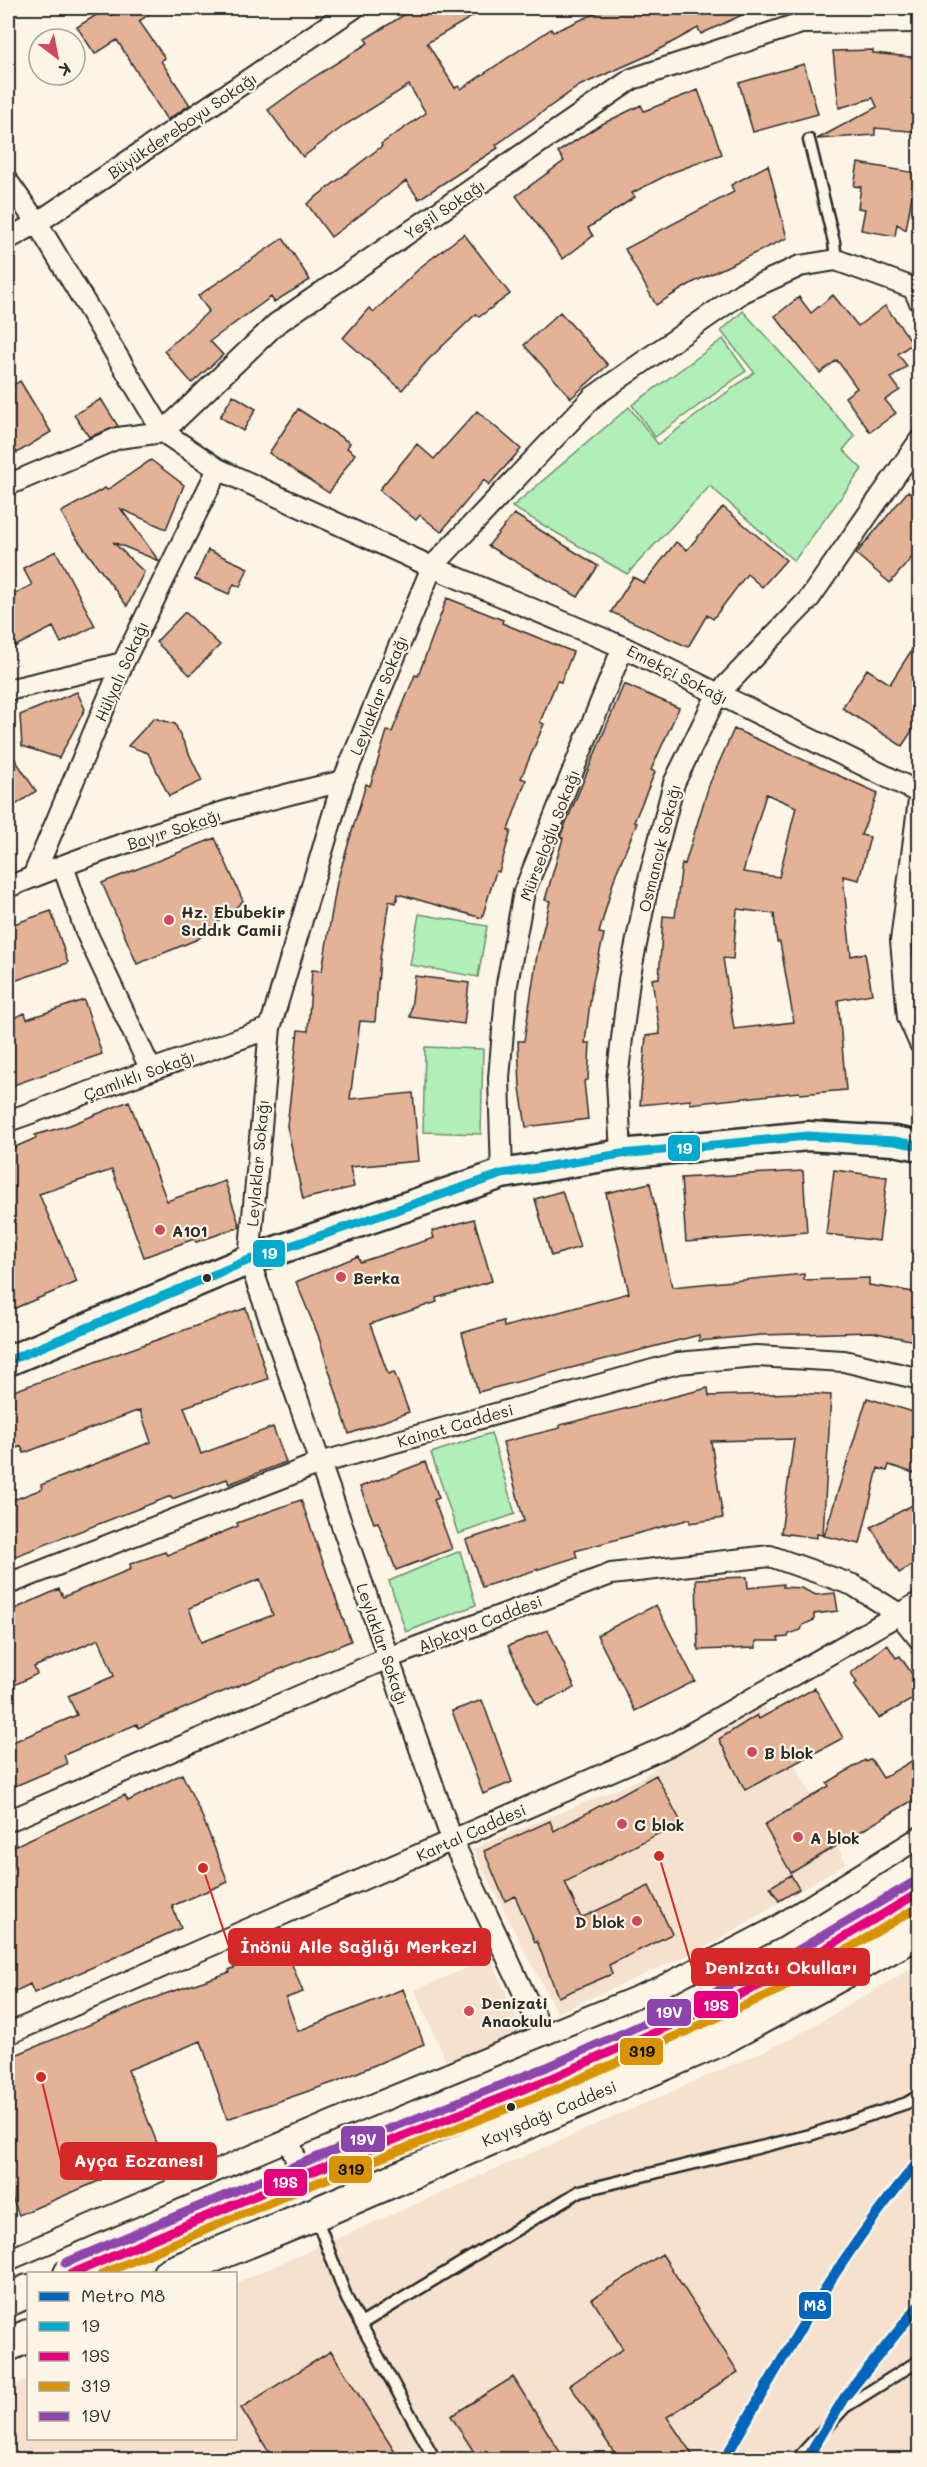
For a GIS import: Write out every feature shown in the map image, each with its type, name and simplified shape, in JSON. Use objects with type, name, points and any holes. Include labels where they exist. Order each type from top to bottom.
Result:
[{"type":"main road","name":"Kayışdağı Caddesi","points":[[75,2272],[301,2176],[552,2078],[774,1978],[920,1892]]},
{"type":"main road","name":"Kayışdağı Caddesi","points":[[174,2272],[315,2214],[717,2041],[920,1931]]},
{"type":"main road","points":[[301,2176],[315,2214]]},
{"type":"main road","points":[[8,2300],[27,2291]]},
{"type":"main road","points":[[8,2345],[27,2336]]},
{"type":"street","name":"Büyükdereboyu Sokağı","points":[[8,239],[37,222],[354,8]]},
{"type":"street","name":"Yeşil Sokağı","points":[[163,432],[276,324],[632,79],[799,15],[920,22]]},
{"type":"street","points":[[8,182],[37,222],[163,432],[218,469],[432,567],[593,397],[743,292],[800,266],[836,260],[916,295]]},
{"type":"street","points":[[8,485],[118,438],[163,432]]},
{"type":"street","name":"Osmancık Sokağı","points":[[621,1154],[617,1080],[629,980],[649,879],[674,783],[717,694],[809,599],[920,440]]},
{"type":"street","name":"Hülyalı Sokağı","points":[[33,877],[123,663],[218,469]]},
{"type":"street","name":"Emekçi Sokağı","points":[[432,567],[623,647],[919,792]]},
{"type":"street","name":"Leylaklar Sokağı","points":[[432,567],[343,781],[270,1028],[249,1260],[452,1840],[543,2034]]},
{"type":"street","name":"Mürseloğlu Sokağı","points":[[502,1174],[499,1078],[507,984],[524,892],[623,647]]},
{"type":"street","points":[[8,690],[123,663]]},
{"type":"street","name":"Bayır Sokağı","points":[[8,887],[63,866],[270,798],[343,781]]},
{"type":"street","points":[[919,792],[900,940],[908,1017],[920,1044]]},
{"type":"street","points":[[63,866],[86,932],[151,1070]]},
{"type":"street","name":"Çamlıklı Sokağı","points":[[8,1121],[270,1028]]},
{"type":"street","points":[[8,1361],[249,1260],[502,1174],[621,1154],[808,1136],[894,1141],[920,1146]]},
{"type":"street","name":"Kainat Caddesi","points":[[8,1584],[320,1463],[678,1363],[756,1356],[844,1361],[920,1378]]},
{"type":"street","name":"Alpkaya Caddesi","points":[[8,1821],[388,1658],[611,1574],[770,1556],[853,1585],[899,1614],[920,1640]]},
{"type":"street","name":"Kartal Caddesi","points":[[8,2034],[675,1743],[920,1602]]},
{"type":"street","points":[[8,2260],[289,2139],[663,1986],[773,1929],[920,1837]]},
{"type":"street","points":[[289,2139],[301,2176]]},
{"type":"lane","points":[[809,140],[834,242],[836,260]]},
{"type":"lane","points":[[361,2324],[579,2191],[810,2135],[907,2103],[920,2095]]},
{"type":"lane","points":[[315,2214],[347,2299],[435,2460]]},
{"type":"lane","points":[[796,2460],[845,2407],[920,2360]]},
{"type":"shaded area","points":[[761,1699],[846,1863],[704,1948],[557,2013],[472,1849],[634,1782]]},
{"type":"shaded area","name":"Denizati Anaokulu","points":[[491,1958],[522,2033],[447,2064],[415,1990]]},
{"type":"shaded area","points":[[919,1964],[919,2459],[8,2460],[8,2389],[27,2380],[27,2440],[237,2440],[237,2283],[789,2040]]},
{"type":"green space","points":[[743,311],[855,436],[843,450],[862,469],[794,561],[710,486],[627,574],[512,507],[629,407],[658,444],[754,372],[721,331]]},
{"type":"green space","points":[[723,339],[746,371],[655,437],[632,405]]},
{"type":"green space","points":[[419,914],[487,926],[478,977],[410,965]]},
{"type":"green space","points":[[425,1047],[483,1049],[481,1134],[423,1132]]},
{"type":"green space","points":[[491,1433],[515,1514],[458,1534],[431,1453]]},
{"type":"green space","points":[[460,1551],[476,1605],[406,1632],[389,1581]]},
{"type":"building","points":[[124,8],[159,8],[139,21],[165,58],[161,61],[190,105],[167,120],[117,40],[95,54],[87,42],[87,27],[77,27],[106,9],[110,16]]},
{"type":"building","points":[[415,8],[487,8],[427,43],[455,88],[459,86],[461,89],[551,29],[553,32],[608,8],[757,8],[701,34],[698,28],[647,56],[579,86],[496,145],[498,148],[419,199],[406,181],[331,237],[307,204],[382,146],[381,144],[426,113],[409,85],[345,125],[303,157],[268,110],[311,79],[368,43],[365,39]]},
{"type":"building","points":[[873,50],[873,53],[920,58],[920,132],[875,128],[875,135],[817,139],[877,107],[873,98],[839,108],[833,51]]},
{"type":"building","points":[[804,64],[818,114],[753,132],[739,83]]},
{"type":"building","points":[[698,90],[722,154],[671,173],[632,193],[635,197],[588,228],[593,236],[563,259],[516,196],[564,161],[558,152],[600,125],[641,105],[644,111]]},
{"type":"building","points":[[858,163],[916,173],[906,230],[897,224],[895,236],[861,230],[865,209],[858,208],[861,187],[854,186]]},
{"type":"building","points":[[768,165],[787,238],[692,283],[656,305],[625,249],[734,192],[731,185]]},
{"type":"building","points":[[464,234],[510,294],[479,317],[476,314],[428,360],[402,390],[343,338],[369,308],[374,312],[423,265]]},
{"type":"building","points":[[283,238],[310,280],[274,302],[271,297],[210,341],[223,355],[192,383],[164,351],[209,311],[198,296]]},
{"type":"building","points":[[833,295],[858,326],[885,306],[913,343],[898,354],[907,366],[891,378],[900,390],[885,400],[896,413],[870,432],[845,397],[857,388],[837,360],[820,373],[775,316],[799,297],[811,313]]},
{"type":"building","points":[[560,312],[608,365],[571,398],[524,345]]},
{"type":"building","points":[[20,381],[51,432],[17,453],[8,438],[8,389]]},
{"type":"building","points":[[233,395],[256,409],[243,431],[220,417]]},
{"type":"building","points":[[101,399],[118,426],[89,437],[74,415]]},
{"type":"building","points":[[298,409],[350,443],[347,448],[355,454],[329,493],[269,453]]},
{"type":"building","points":[[477,411],[521,449],[489,485],[484,480],[441,532],[420,515],[416,520],[379,490],[417,444],[434,459]]},
{"type":"building","points":[[151,460],[184,485],[166,529],[121,509],[159,561],[113,542],[144,572],[127,606],[72,532],[61,512],[105,488],[107,490]]},
{"type":"building","points":[[908,491],[920,501],[920,548],[890,583],[856,554]]},
{"type":"building","points":[[723,507],[786,560],[762,587],[747,574],[713,619],[707,615],[688,647],[611,612],[633,577],[644,583],[676,542],[687,550]]},
{"type":"building","points":[[514,514],[598,566],[578,597],[488,546]]},
{"type":"building","points":[[208,550],[248,568],[240,587],[234,584],[229,594],[195,579]]},
{"type":"building","points":[[56,551],[95,626],[61,643],[53,627],[8,650],[8,597],[32,585],[23,568]]},
{"type":"building","points":[[447,598],[503,620],[502,623],[573,652],[561,682],[557,681],[540,722],[544,724],[521,778],[526,780],[508,830],[511,831],[499,872],[496,871],[482,918],[398,894],[396,903],[389,901],[380,959],[375,1022],[360,1021],[350,1099],[413,1093],[419,1161],[350,1167],[354,1187],[303,1199],[287,1126],[298,1030],[308,1031],[312,970],[322,971],[337,882],[366,784],[370,786],[387,731],[392,732],[415,675],[418,676]]},
{"type":"building","points":[[185,612],[220,645],[190,675],[156,642]]},
{"type":"building","points":[[920,637],[920,719],[902,746],[842,708],[867,669],[890,684]]},
{"type":"building","points":[[624,684],[679,708],[651,770],[655,772],[615,876],[599,933],[604,934],[592,986],[585,1043],[590,1043],[588,1080],[584,1081],[588,1119],[526,1127],[520,1088],[518,1041],[524,1041],[537,955],[550,901],[545,900],[563,838],[560,837]]},
{"type":"building","points":[[77,692],[85,709],[59,758],[22,746],[20,715]]},
{"type":"building","points":[[154,718],[175,724],[202,781],[169,796],[148,753],[128,746]]},
{"type":"building","points":[[734,729],[878,793],[861,835],[870,837],[859,880],[843,876],[851,956],[865,953],[872,994],[838,1000],[846,1090],[800,1094],[799,1092],[690,1104],[690,1100],[640,1105],[646,1036],[660,1034],[652,979],[659,978],[663,916],[675,917],[682,863],[685,864],[709,785]],"holes":[[[766,794],[796,807],[779,877],[743,872]],[[737,909],[774,914],[777,942],[780,942],[794,1022],[734,1029],[723,958],[733,959]]]},
{"type":"building","points":[[8,749],[36,791],[8,810]]},
{"type":"building","name":"Hz. Ebubekir Sıddık Camii","points":[[215,838],[243,901],[198,939],[137,964],[102,883]]},
{"type":"building","points":[[51,911],[68,963],[8,983],[8,926]]},
{"type":"building","points":[[415,976],[469,983],[464,1024],[410,1017]]},
{"type":"building","points":[[84,1000],[102,1054],[8,1087],[8,1020],[25,1013],[27,1019]]},
{"type":"building","points":[[129,1101],[167,1201],[225,1181],[240,1227],[196,1242],[194,1239],[144,1257],[112,1170],[39,1194],[77,1282],[8,1311],[8,1150],[36,1138],[35,1135],[70,1125]]},
{"type":"building","points":[[834,1170],[887,1177],[879,1241],[826,1234]]},
{"type":"building","points":[[803,1171],[807,1232],[686,1242],[681,1178]]},
{"type":"building","points":[[650,1183],[672,1287],[804,1274],[804,1280],[869,1278],[869,1285],[920,1293],[920,1342],[872,1332],[761,1335],[699,1341],[699,1335],[478,1392],[462,1333],[503,1321],[504,1327],[629,1293],[606,1193]]},
{"type":"building","points":[[562,1191],[580,1247],[551,1256],[535,1199]]},
{"type":"building","points":[[474,1219],[492,1281],[436,1298],[437,1302],[370,1324],[388,1374],[394,1372],[409,1412],[349,1434],[318,1335],[296,1282],[358,1256],[360,1262],[434,1238],[432,1231]]},
{"type":"building","points":[[246,1308],[268,1379],[184,1407],[201,1454],[273,1427],[286,1462],[229,1484],[227,1479],[172,1499],[171,1496],[8,1559],[8,1502],[42,1489],[41,1485],[151,1442],[140,1410],[24,1453],[21,1446],[8,1452],[8,1393]]},
{"type":"building","points":[[708,1388],[709,1396],[797,1393],[831,1395],[823,1535],[817,1534],[817,1538],[781,1533],[794,1439],[711,1441],[723,1518],[690,1523],[690,1519],[575,1551],[577,1557],[482,1587],[466,1540],[524,1521],[503,1442],[560,1428],[560,1425]]},
{"type":"building","points":[[867,1398],[920,1414],[920,1475],[889,1465],[887,1471],[878,1468],[860,1544],[824,1536]]},
{"type":"building","points":[[425,1462],[439,1498],[434,1500],[452,1549],[396,1570],[378,1522],[374,1523],[360,1487]]},
{"type":"building","points":[[301,1500],[351,1641],[138,1728],[137,1724],[64,1755],[67,1764],[8,1789],[8,1744],[77,1715],[68,1696],[114,1676],[99,1639],[34,1667],[37,1674],[8,1688],[8,1612],[59,1589],[63,1597],[131,1569],[130,1564],[165,1552],[167,1555],[238,1526],[237,1523]],"holes":[[[260,1579],[273,1615],[201,1642],[189,1608]]]},
{"type":"building","points":[[920,1501],[920,1561],[899,1573],[871,1527]]},
{"type":"building","points":[[747,1577],[748,1588],[783,1584],[783,1587],[801,1588],[816,1595],[835,1593],[838,1611],[814,1614],[814,1620],[803,1625],[801,1630],[789,1634],[788,1637],[778,1638],[779,1641],[756,1641],[756,1648],[698,1650],[696,1579]]},
{"type":"building","points":[[656,1605],[695,1681],[635,1711],[597,1635]]},
{"type":"building","points":[[548,1630],[575,1688],[537,1705],[508,1646]]},
{"type":"building","points":[[887,1644],[896,1658],[900,1656],[920,1686],[920,1695],[879,1718],[854,1685],[857,1683],[851,1673]]},
{"type":"building","points":[[815,1688],[843,1738],[745,1790],[719,1739],[757,1715],[759,1719]]},
{"type":"building","points":[[482,1700],[512,1782],[483,1794],[452,1711]]},
{"type":"building","points":[[920,1756],[920,1796],[791,1873],[764,1825],[829,1786],[827,1783],[865,1760],[866,1762],[871,1759],[883,1778]]},
{"type":"building","points":[[182,1774],[202,1816],[228,1882],[172,1906],[181,1928],[34,1993],[30,1984],[8,1995],[8,1849],[125,1795],[128,1801]]},
{"type":"building","points":[[656,1775],[681,1822],[565,1882],[581,1918],[649,1886],[672,1934],[609,1965],[612,1974],[558,1997],[537,1941],[535,1942],[515,1896],[505,1901],[484,1851],[550,1821],[554,1831]]},
{"type":"building","points":[[791,1875],[799,1889],[779,1901],[770,1887]]},
{"type":"building","points":[[285,1947],[303,1992],[286,1998],[298,2031],[403,1989],[424,2044],[335,2082],[227,2119],[201,2041],[128,2070],[159,2148],[98,2173],[101,2180],[19,2215],[8,2188],[8,2058],[162,1995],[230,1972],[229,1970]]},
{"type":"building","points":[[662,2254],[738,2372],[667,2417],[696,2460],[619,2460],[570,2385],[623,2349],[592,2299]]},
{"type":"building","points":[[331,2351],[400,2460],[274,2460],[241,2408]]},
{"type":"building","points":[[513,2377],[565,2460],[479,2460],[451,2416]]},
{"type":"metro line","name":"M8","points":[[724,2460],[839,2267],[891,2195],[920,2160]]},
{"type":"metro line","name":"M8","points":[[806,2460],[844,2398],[920,2304]]},
{"type":"transit line","name":"19","points":[[8,1361],[249,1260],[502,1174],[621,1154],[808,1136],[894,1141],[920,1146]]},
{"type":"transit line","name":"19V","points":[[65,2263],[297,2165],[547,2067],[768,1968],[914,1882]]},
{"type":"transit line","name":"19S","points":[[76,2272],[301,2176],[552,2078],[774,1979],[920,1892]]},
{"type":"transit line","name":"319","points":[[107,2272],[306,2187],[557,2089],[779,1990],[920,1906]]},
{"type":"place","name":"Hz. Ebubekir Sıddık Camii","points":[[169,920]]},
{"type":"place","name":"A101","points":[[160,1230]]},
{"type":"place","name":"Berka","points":[[341,1277]]},
{"type":"place","name":"B blok","points":[[752,1752]]},
{"type":"place","name":"C blok","points":[[622,1824]]},
{"type":"place","name":"A blok","points":[[798,1837]]},
{"type":"place","name":"Denizatı Okulları","points":[[659,1856]]},
{"type":"place","name":"İnönü Aile Sağlığı Merkezi","points":[[203,1868]]},
{"type":"place","name":"D blok","points":[[637,1921]]},
{"type":"place","name":"Denizati Anaokulu","points":[[469,2011]]},
{"type":"place","name":"Ayça Eczanesi","points":[[41,2077]]}]
